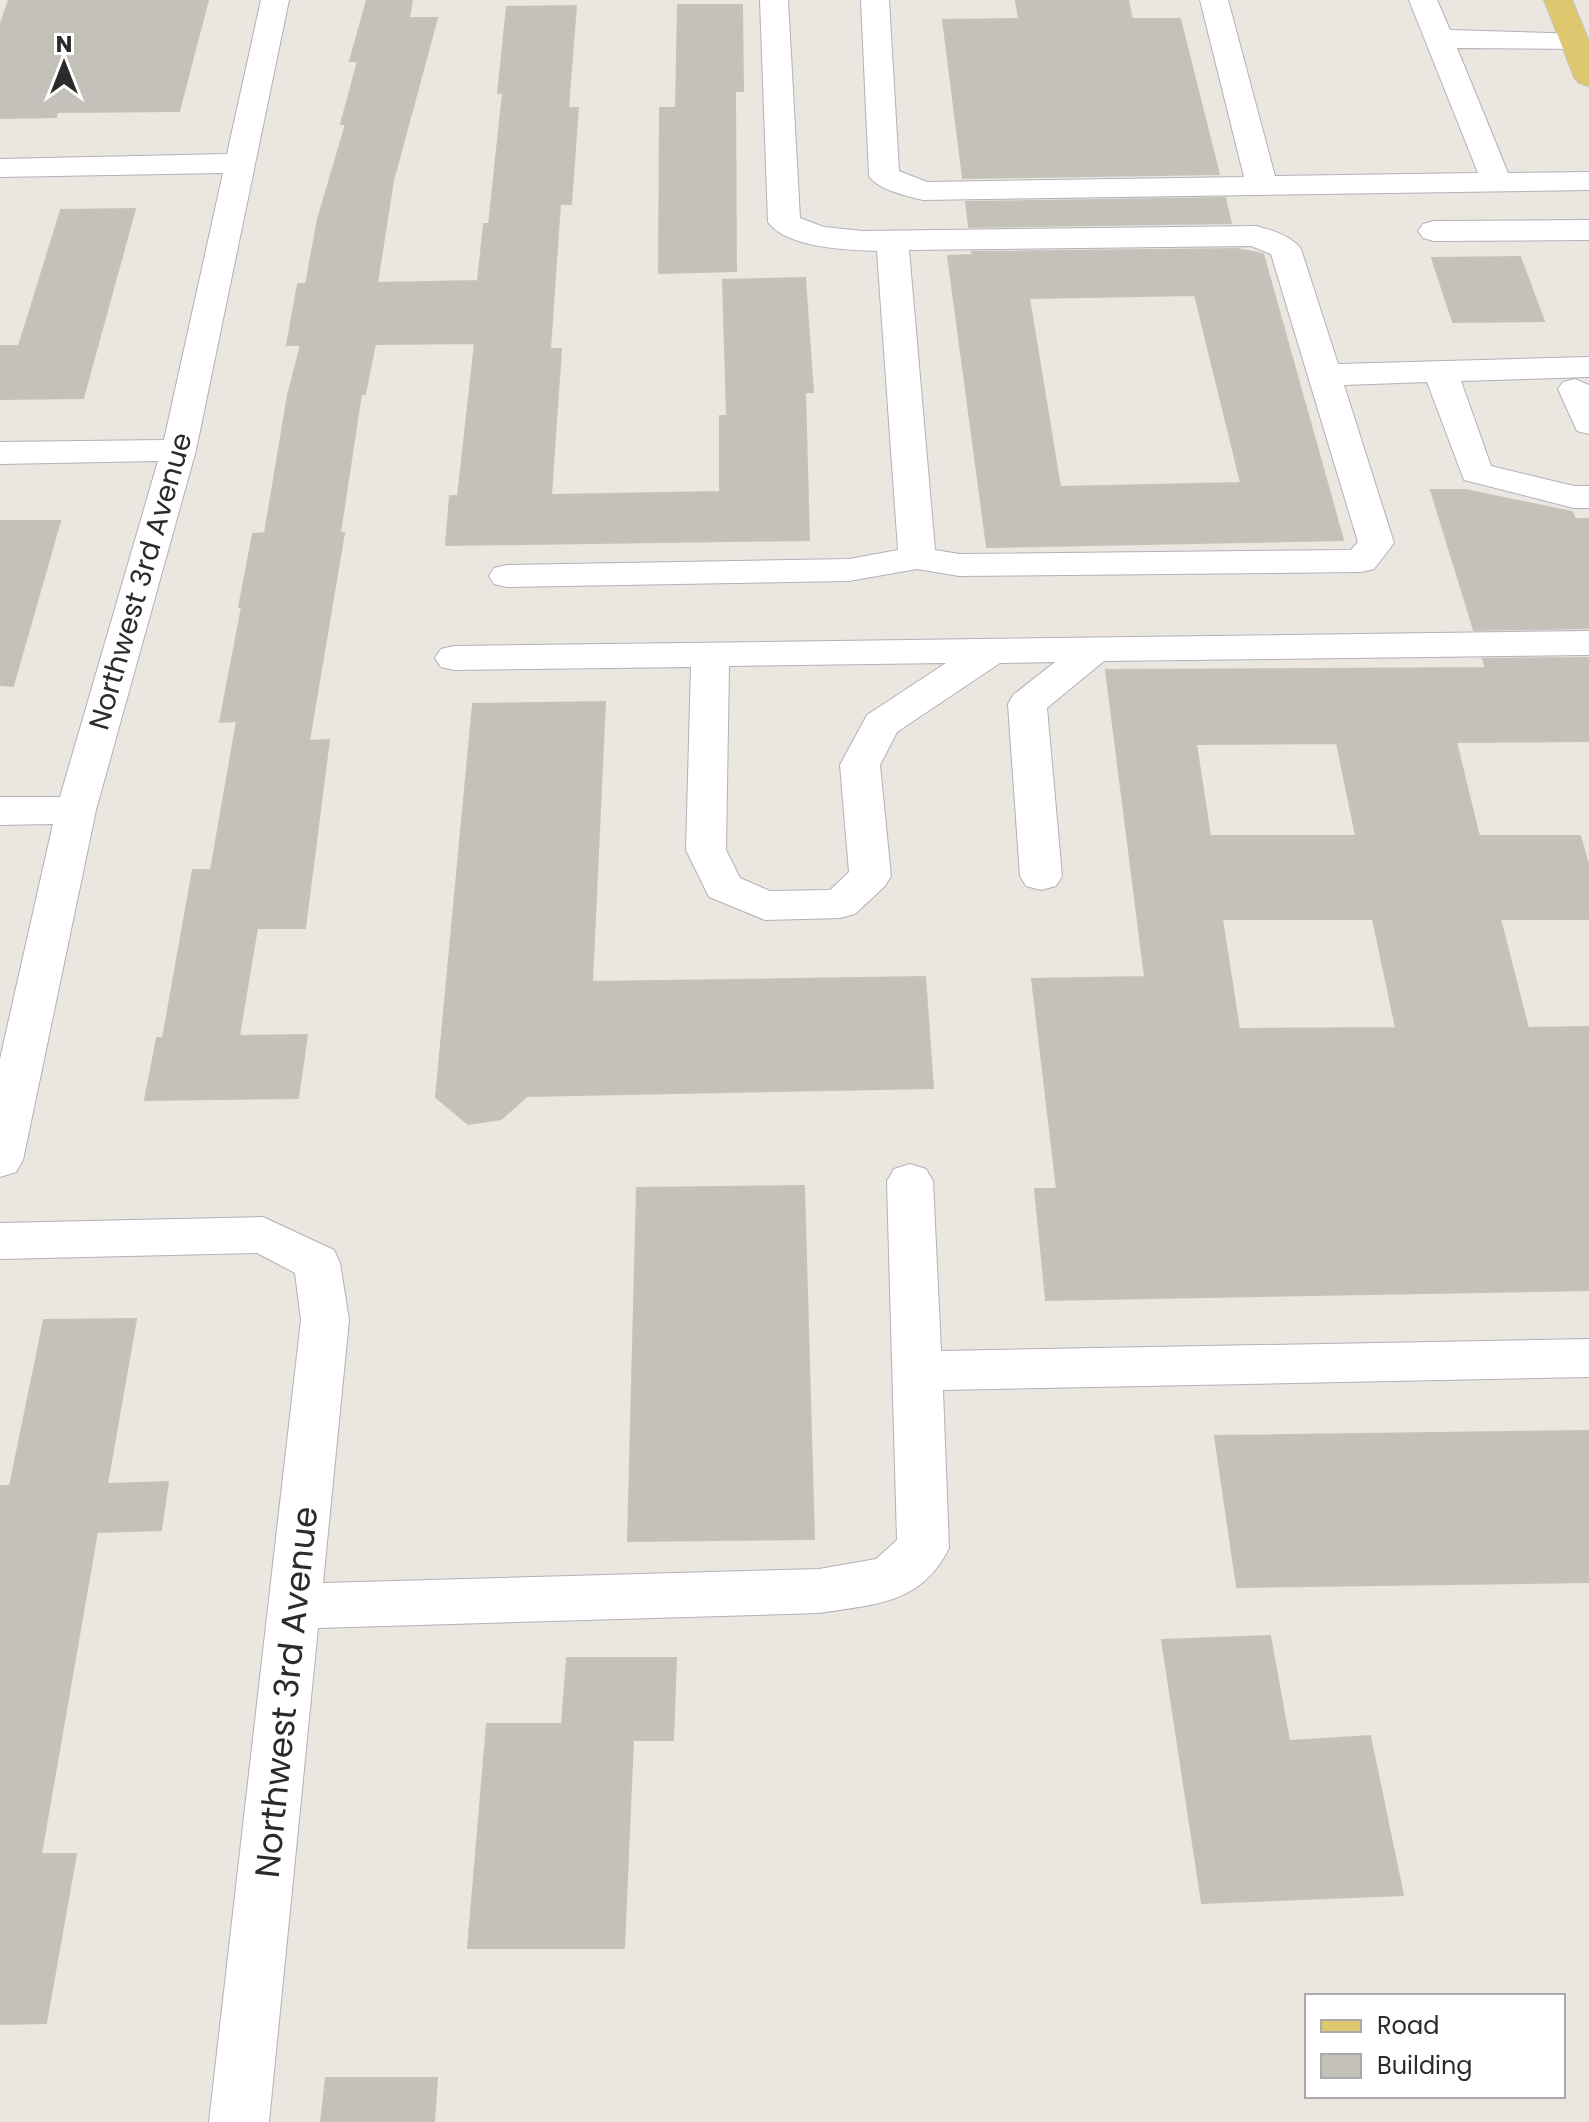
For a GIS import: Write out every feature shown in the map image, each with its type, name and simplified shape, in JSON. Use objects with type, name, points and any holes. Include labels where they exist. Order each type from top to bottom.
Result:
[{"type":"main road","points":[[1558,0],[1583,57]]},
{"type":"street","name":"Northwest 3rd Avenue","points":[[0,1160],[76,810],[179,450],[275,0]]},
{"type":"street","points":[[507,576],[849,570],[917,558],[959,565],[1361,561],[1376,543],[1285,249],[1256,236],[844,241],[803,233],[784,222],[774,0]]},
{"type":"street","points":[[875,0],[884,176],[923,191],[1589,181]]},
{"type":"street","points":[[1214,0],[1262,186]]},
{"type":"street","points":[[1423,0],[1497,183]]},
{"type":"street","points":[[1444,53],[1583,57]]},
{"type":"street","points":[[0,168],[240,163]]},
{"type":"street","points":[[1434,231],[1589,230]]},
{"type":"street","points":[[892,241],[917,558]]},
{"type":"street","points":[[1444,382],[1476,473],[1574,497],[1589,497]]},
{"type":"street","points":[[1326,385],[1584,382],[1589,424]]},
{"type":"street","points":[[0,453],[179,450]]},
{"type":"street","points":[[454,658],[1589,643]]},
{"type":"street","points":[[1041,876],[1027,704],[1095,649]]},
{"type":"street","points":[[710,654],[706,850],[724,887],[765,906],[840,904],[870,876],[860,765],[881,724],[992,651]]},
{"type":"street","points":[[0,811],[76,810]]},
{"type":"street","points":[[295,1606],[819,1591],[890,1579],[923,1548],[910,1181]]},
{"type":"street","name":"Northwest 3rd Avenue","points":[[0,1241],[263,1235],[317,1263],[325,1320],[239,2122]]},
{"type":"street","points":[[918,1371],[1589,1358]]},
{"type":"building","points":[[9,0],[208,0],[179,111],[57,112],[56,117],[0,118],[0,26]]},
{"type":"building","points":[[367,0],[412,0],[409,18],[437,18],[393,181],[377,283],[478,281],[484,224],[489,224],[503,93],[498,93],[507,7],[576,6],[568,108],[578,108],[571,204],[560,204],[550,349],[561,349],[551,495],[720,492],[720,416],[727,416],[723,280],[805,278],[813,392],[805,392],[809,540],[446,545],[450,496],[458,496],[475,343],[375,344],[365,394],[361,394],[340,533],[344,533],[309,741],[329,740],[305,928],[257,928],[239,1036],[307,1035],[298,1098],[145,1100],[157,1038],[163,1038],[193,870],[211,870],[237,721],[220,722],[242,607],[239,607],[253,534],[265,533],[288,395],[301,345],[287,345],[298,284],[306,284],[318,219],[346,124],[341,124],[358,61],[350,61]]},
{"type":"building","points":[[1016,0],[1128,0],[1132,19],[1180,19],[1219,174],[963,178],[943,20],[1019,19]]},
{"type":"building","points":[[678,5],[742,5],[743,91],[735,91],[736,271],[659,273],[660,108],[676,108]]},
{"type":"building","points":[[1225,198],[1231,223],[969,227],[966,202]]},
{"type":"building","points":[[135,209],[83,398],[0,399],[0,346],[19,346],[61,210]]},
{"type":"building","points":[[1237,249],[1263,254],[1343,540],[987,547],[948,256],[973,255],[972,252]],"holes":[[[1195,295],[1241,483],[1060,487],[1029,298]]]},
{"type":"building","points":[[1520,257],[1544,321],[1453,322],[1432,258]]},
{"type":"building","points":[[1431,490],[1465,490],[1572,512],[1575,519],[1589,519],[1589,628],[1474,630]]},
{"type":"building","points":[[0,521],[60,521],[13,686],[0,685]]},
{"type":"building","points":[[1589,658],[1589,741],[1456,742],[1479,836],[1580,836],[1589,867],[1589,919],[1500,919],[1528,1028],[1589,1027],[1589,1290],[1046,1300],[1035,1189],[1057,1189],[1032,979],[1145,977],[1106,670],[1486,668],[1483,659]],"holes":[[[1337,743],[1356,836],[1210,836],[1196,744]],[[1222,919],[1373,919],[1396,1028],[1239,1029]]]},
{"type":"building","points":[[605,702],[592,982],[925,977],[933,1088],[527,1096],[501,1119],[468,1124],[436,1097],[473,704]]},
{"type":"building","points":[[804,1186],[814,1539],[628,1541],[637,1188]]},
{"type":"building","points":[[136,1319],[107,1484],[168,1482],[161,1530],[97,1532],[41,1854],[76,1854],[46,2023],[0,2024],[0,1486],[10,1486],[44,1320]]},
{"type":"building","points":[[1589,1431],[1589,1582],[1237,1587],[1215,1436]]},
{"type":"building","points":[[1270,1636],[1289,1741],[1370,1736],[1403,1895],[1202,1903],[1162,1640]]},
{"type":"building","points":[[567,1658],[676,1658],[673,1740],[633,1740],[624,1948],[468,1948],[487,1724],[562,1724]]},
{"type":"building","points":[[326,2078],[437,2078],[434,2122],[321,2122]]}]
